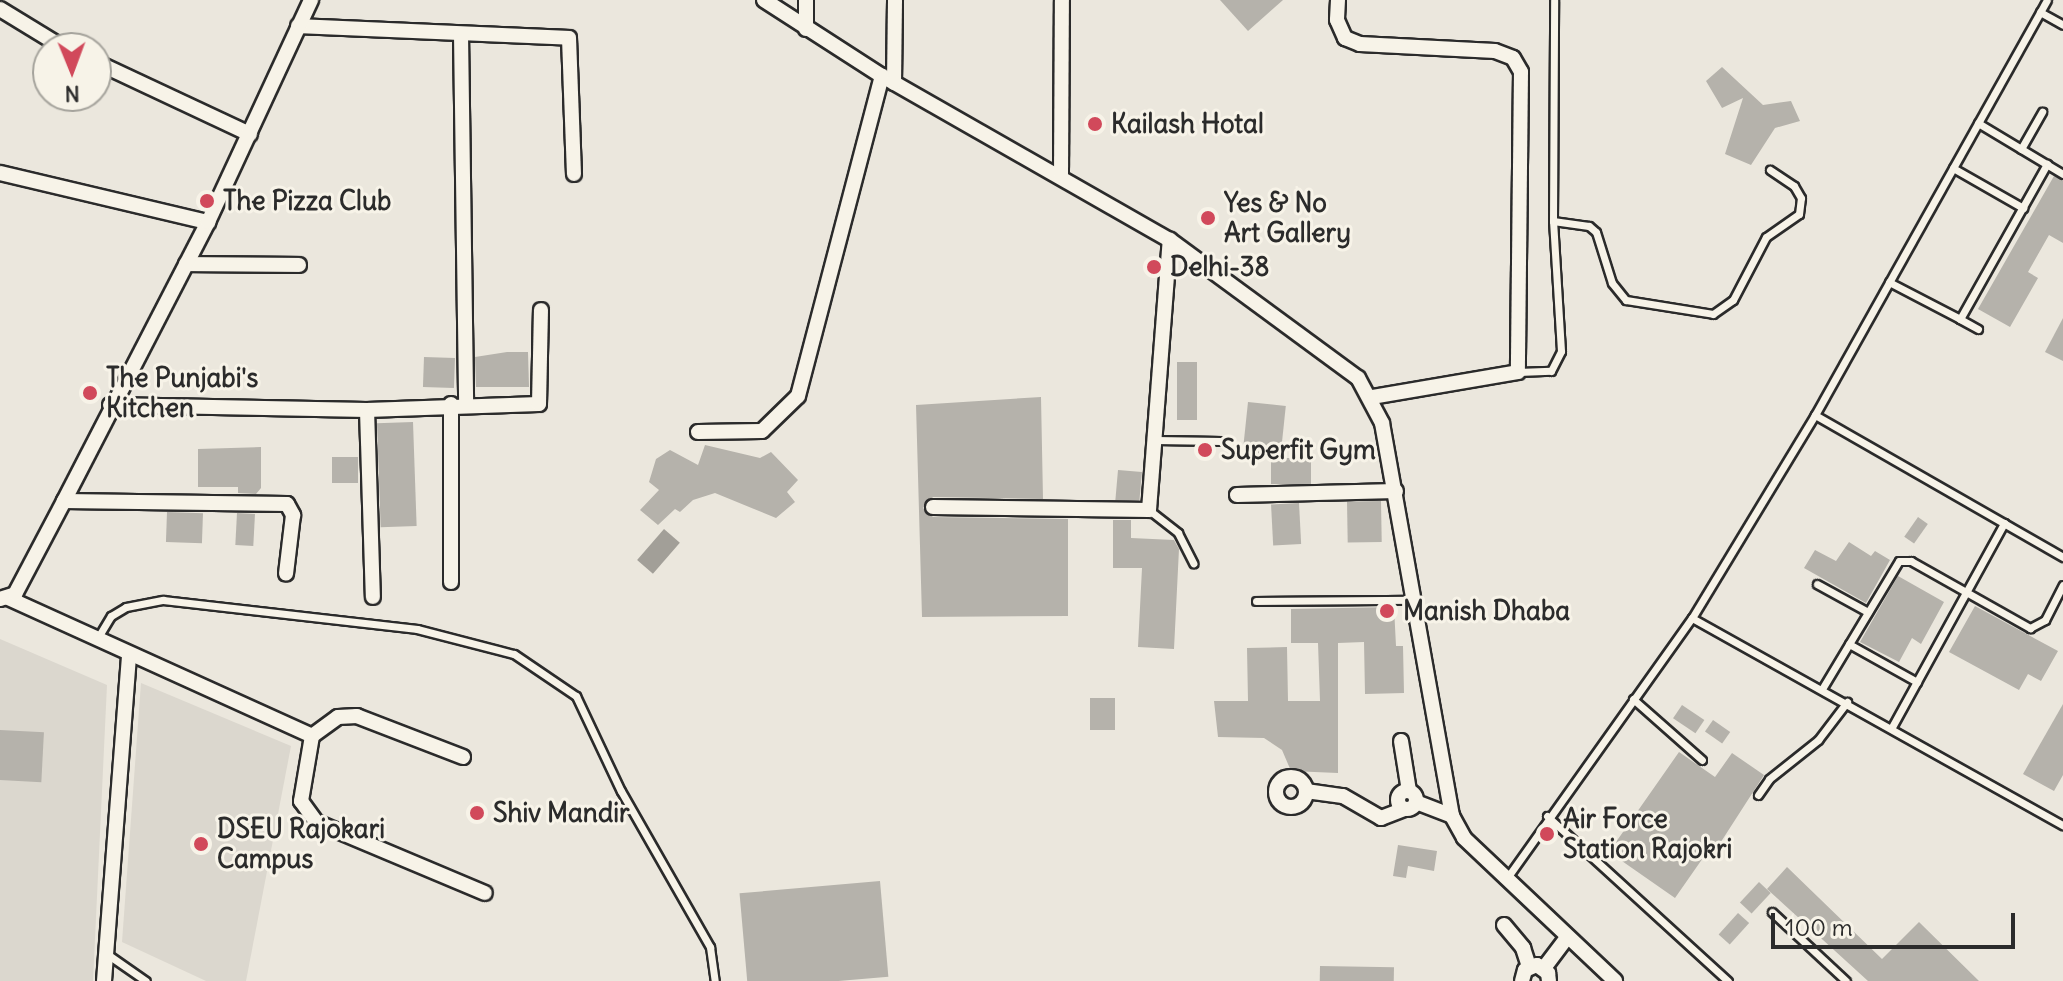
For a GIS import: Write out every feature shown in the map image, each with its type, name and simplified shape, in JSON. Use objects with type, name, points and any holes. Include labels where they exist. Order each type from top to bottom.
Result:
[{"type":"street","points":[[4,598],[15,594],[110,405],[208,222],[311,0]]},
{"type":"street","points":[[764,0],[888,79],[1061,175],[1170,240],[1342,363],[1371,397],[1396,491],[1452,816],[1464,838],[1615,981]]},
{"type":"street","points":[[806,0],[806,29]]},
{"type":"street","points":[[698,432],[762,431],[792,407],[888,79],[895,0]]},
{"type":"street","points":[[1061,175],[1062,0]]},
{"type":"street","points":[[1338,0],[1337,20],[1345,38],[1360,44],[1495,51],[1518,64],[1518,372],[1371,397]]},
{"type":"street","points":[[0,9],[38,32]]},
{"type":"street","points":[[298,26],[569,38],[574,174]]},
{"type":"street","points":[[451,582],[458,404],[461,34]]},
{"type":"street","points":[[112,69],[250,134]]},
{"type":"street","points":[[0,173],[208,222]]},
{"type":"street","points":[[933,507],[1149,510],[1170,240]]},
{"type":"street","points":[[186,264],[299,265]]},
{"type":"street","points":[[110,405],[367,410],[458,404],[539,404],[541,310]]},
{"type":"street","points":[[367,410],[373,597]]},
{"type":"street","points":[[1237,495],[1396,491]]},
{"type":"street","points":[[64,501],[287,504],[293,515],[286,574]]},
{"type":"street","points":[[4,598],[312,736]]},
{"type":"street","points":[[104,981],[129,654]]},
{"type":"street","points":[[463,757],[357,716],[328,721],[312,736],[301,792],[309,817],[485,893]]},
{"type":"street","points":[[1401,741],[1409,767],[1410,801]]},
{"type":"street","points":[[1306,791],[1343,796],[1372,817],[1388,818],[1410,801]]},
{"type":"street","points":[[1410,801],[1452,816]]},
{"type":"street","points":[[1504,925],[1540,972]]},
{"type":"street","points":[[1522,981],[1540,972],[1567,937]]},
{"type":"lane","points":[[1518,372],[1551,371],[1559,364],[1553,221],[1554,0]]},
{"type":"lane","points":[[1506,879],[1547,816],[1692,618],[1815,415],[2047,0]]},
{"type":"lane","points":[[2040,12],[2063,25]]},
{"type":"lane","points":[[2021,149],[2042,112]]},
{"type":"lane","points":[[1978,123],[2063,174]]},
{"type":"lane","points":[[1960,319],[2047,164]]},
{"type":"lane","points":[[1953,168],[2023,208]]},
{"type":"lane","points":[[1553,221],[1589,226],[1596,232],[1612,283],[1626,300],[1713,314],[1733,300],[1766,237],[1799,214],[1801,198],[1794,186],[1770,170]]},
{"type":"lane","points":[[1889,282],[1978,329]]},
{"type":"lane","points":[[1815,415],[2063,557]]},
{"type":"lane","points":[[1155,440],[1221,441]]},
{"type":"lane","points":[[1149,510],[1178,533],[1193,563]]},
{"type":"lane","points":[[1892,727],[2004,523]]},
{"type":"lane","points":[[1822,689],[1904,559],[2030,628],[2045,620],[2063,585]]},
{"type":"lane","points":[[1817,584],[1868,612]]},
{"type":"lane","points":[[97,639],[111,616],[126,607],[163,600],[417,629],[526,660],[576,696],[621,791],[710,947],[715,981]]},
{"type":"lane","points":[[1256,601],[1414,600]]},
{"type":"lane","points":[[1692,618],[2063,825]]},
{"type":"lane","points":[[1849,644],[1917,682]]},
{"type":"lane","points":[[1633,699],[1702,760]]},
{"type":"lane","points":[[1758,795],[1769,779],[1818,740],[1847,702]]},
{"type":"lane","points":[[1547,816],[1728,981]]},
{"type":"lane","points":[[1772,912],[1846,981]]},
{"type":"lane","points":[[105,953],[146,981]]},
{"type":"shaded area","points":[[664,529],[680,543],[653,574],[637,560]]},
{"type":"shaded area","points":[[0,639],[107,685],[93,981],[0,981]]},
{"type":"shaded area","name":"DSEU Rajokari Campus","points":[[141,683],[291,746],[246,981],[206,981],[122,942]]},
{"type":"building","points":[[1220,0],[1283,0],[1248,31]]},
{"type":"building","points":[[1722,67],[1763,105],[1791,101],[1800,121],[1775,128],[1751,165],[1725,154],[1743,98],[1722,108],[1706,81]]},
{"type":"building","points":[[2054,176],[2063,180],[2063,243],[2049,235],[2028,272],[2038,278],[2010,327],[1978,309]]},
{"type":"building","points":[[2063,318],[2063,361],[2045,352]]},
{"type":"building","points":[[528,352],[529,387],[476,387],[475,357]]},
{"type":"building","points":[[424,357],[455,358],[454,388],[423,387]]},
{"type":"building","points":[[1177,362],[1197,362],[1197,420],[1177,420]]},
{"type":"building","points":[[1041,397],[1043,499],[933,497],[923,508],[933,517],[1068,519],[1068,616],[922,617],[916,405]]},
{"type":"building","points":[[1248,402],[1286,406],[1281,456],[1243,452]]},
{"type":"building","points":[[413,422],[417,526],[381,527],[377,423]]},
{"type":"building","points":[[705,445],[760,458],[771,452],[798,480],[787,492],[795,502],[776,518],[715,493],[693,500],[680,512],[675,509],[658,525],[640,510],[659,490],[649,482],[656,459],[670,450],[698,465]]},
{"type":"building","points":[[261,447],[261,488],[256,494],[238,493],[238,487],[198,487],[198,449]]},
{"type":"building","points":[[332,457],[358,457],[358,483],[332,483]]},
{"type":"building","points":[[1271,458],[1311,458],[1311,484],[1271,484]]},
{"type":"building","points":[[1118,470],[1142,472],[1139,502],[1115,500]]},
{"type":"building","points":[[1381,501],[1382,542],[1348,543],[1347,502]]},
{"type":"building","points":[[1299,503],[1301,544],[1273,545],[1271,504]]},
{"type":"building","points":[[167,512],[203,513],[202,543],[166,542]]},
{"type":"building","points":[[237,513],[255,514],[253,546],[235,545]]},
{"type":"building","points":[[1918,517],[1928,524],[1914,544],[1904,537]]},
{"type":"building","points":[[1113,520],[1131,520],[1131,538],[1174,540],[1179,549],[1174,649],[1138,647],[1142,568],[1113,568]]},
{"type":"building","points":[[1849,542],[1871,556],[1875,551],[1890,560],[1866,603],[1804,568],[1815,550],[1836,561]]},
{"type":"building","points":[[1898,576],[1944,602],[1921,644],[1912,638],[1899,662],[1860,642]]},
{"type":"building","points":[[1975,606],[2058,651],[2041,681],[2028,674],[2019,690],[1949,652]]},
{"type":"building","points":[[1394,607],[1396,646],[1403,646],[1404,693],[1365,694],[1364,642],[1338,643],[1338,773],[1291,771],[1282,750],[1264,738],[1218,737],[1214,701],[1248,701],[1247,648],[1287,647],[1288,701],[1320,701],[1318,643],[1291,643],[1291,609]]},
{"type":"building","points":[[1090,698],[1115,698],[1115,730],[1090,730]]},
{"type":"building","points":[[2063,704],[2063,775],[2054,791],[2023,774]]},
{"type":"building","points":[[1682,705],[1704,720],[1695,733],[1673,718]]},
{"type":"building","points":[[1713,720],[1730,732],[1722,744],[1705,731]]},
{"type":"building","points":[[0,730],[44,732],[41,782],[0,780]]},
{"type":"building","points":[[1679,752],[1715,777],[1732,753],[1764,775],[1717,848],[1712,845],[1675,898],[1609,852]]},
{"type":"building","points":[[1398,845],[1437,851],[1434,871],[1408,866],[1406,878],[1393,876]]},
{"type":"building","points":[[1787,867],[1882,959],[1919,922],[1979,981],[1868,981],[1767,889]]},
{"type":"building","points":[[880,881],[888,977],[838,981],[747,981],[740,893]]},
{"type":"building","points":[[1759,882],[1771,893],[1752,913],[1740,902]]},
{"type":"building","points":[[1738,913],[1749,923],[1730,945],[1719,935]]},
{"type":"building","points":[[1320,966],[1394,967],[1394,981],[1320,981]]},
{"type":"place","name":"Kailash Hotal","points":[[1095,124]]},
{"type":"place","name":"The Pizza Club","points":[[207,201]]},
{"type":"place","name":"Yes & No Art Gallery","points":[[1208,218]]},
{"type":"place","name":"Delhi-38","points":[[1154,267]]},
{"type":"place","name":"The Punjabi's Kitchen","points":[[90,393]]},
{"type":"place","name":"Superfit Gym","points":[[1205,450]]},
{"type":"place","name":"Manish Dhaba","points":[[1387,611]]},
{"type":"place","name":"Shiv Mandir","points":[[477,813]]},
{"type":"place","name":"Air Force Station Rajokri","points":[[1547,834]]},
{"type":"place","name":"DSEU Rajokari Campus","points":[[201,844]]}]
